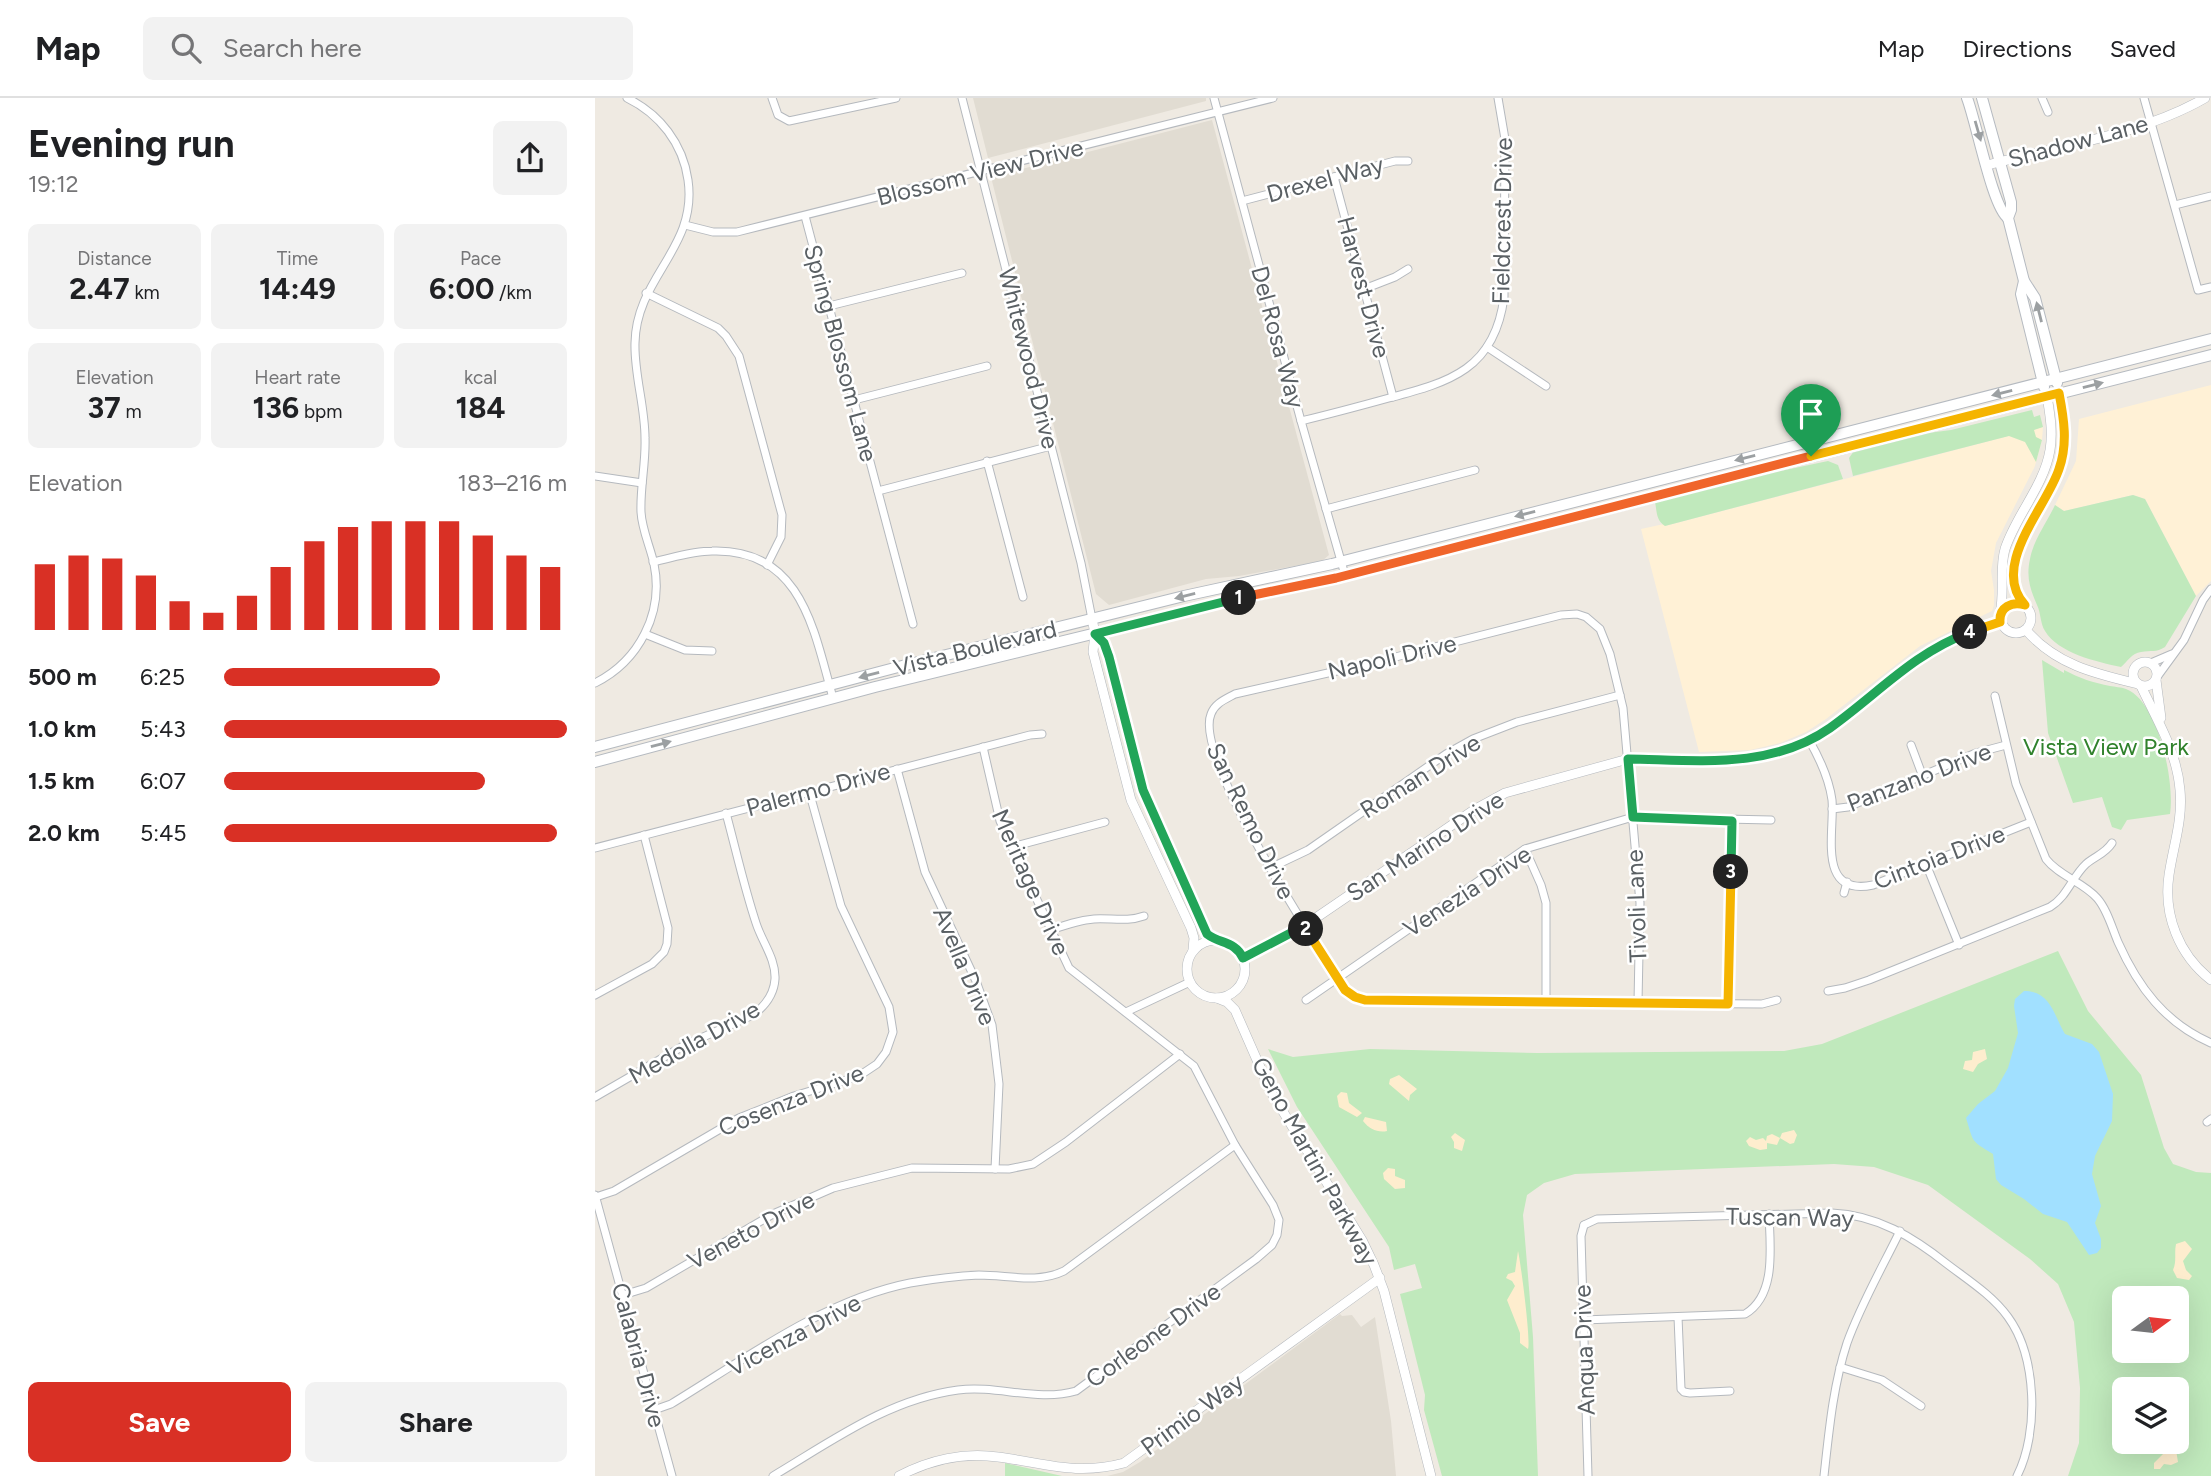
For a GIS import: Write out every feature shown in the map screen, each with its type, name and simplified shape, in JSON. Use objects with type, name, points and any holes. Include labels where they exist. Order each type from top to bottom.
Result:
[{"type":"main road","points":[[1967,98],[1997,203],[2008,218]]},
{"type":"main road","points":[[1982,98],[2011,202],[2008,218],[2024,281],[2035,298],[2059,393]]},
{"type":"main road","points":[[2024,281],[2021,294],[2047,396]]},
{"type":"main road","name":"Vista Boulevard","points":[[595,747],[829,685],[1226,586],[1341,562],[2211,340]]},
{"type":"main road","name":"Vista Boulevard","points":[[595,762],[832,698],[1345,575],[2211,355]]},
{"type":"street","points":[[595,684],[617,670],[645,635],[655,598],[653,562],[641,514],[645,429],[635,344],[639,313],[646,293],[674,252],[685,225],[689,197],[682,155],[669,132],[638,100],[627,98]]},
{"type":"street","points":[[772,98],[782,119],[797,120],[867,102],[896,98]]},
{"type":"street","name":"Whitewood Drive","points":[[962,98],[1081,563],[1092,619]]},
{"type":"street","name":"Del Rosa Way","points":[[1214,98],[1345,575]]},
{"type":"street","name":"Blossom View Drive","points":[[685,225],[726,233],[805,216],[1273,98]]},
{"type":"street","name":"Fieldcrest Drive","points":[[1301,421],[1451,379],[1475,362],[1487,346],[1499,322],[1504,297],[1504,139],[1499,98]]},
{"type":"street","points":[[2042,98],[2048,112]]},
{"type":"street","points":[[2144,98],[2198,290],[2211,287]]},
{"type":"street","name":"Shadow Lane","points":[[1987,165],[2152,122],[2205,98]]},
{"type":"street","name":"Drexel Way","points":[[1242,201],[1395,160],[1408,161]]},
{"type":"street","name":"Harvest Drive","points":[[1334,177],[1393,397]]},
{"type":"street","points":[[2175,205],[2211,196]]},
{"type":"street","name":"Spring Blossom Lane","points":[[805,216],[913,624]]},
{"type":"street","points":[[1364,289],[1395,278],[1408,269]]},
{"type":"street","points":[[829,306],[962,273]]},
{"type":"street","points":[[646,293],[718,328],[739,356],[782,515],[781,537],[767,565]]},
{"type":"street","points":[[1487,346],[1546,386]]},
{"type":"street","points":[[854,400],[987,366]]},
{"type":"street","points":[[2047,396],[2051,429],[2048,457],[2005,550],[2002,569],[2003,598],[2000,617],[2010,631],[2026,630],[2031,624],[2032,616],[2015,586],[2015,562],[2021,544],[2051,489],[2061,462],[2065,431],[2059,393]]},
{"type":"street","points":[[878,491],[1051,446]]},
{"type":"street","points":[[986,461],[1023,597]]},
{"type":"street","points":[[1326,509],[1475,470]]},
{"type":"street","points":[[595,477],[642,483]]},
{"type":"street","points":[[653,562],[711,551],[740,554],[767,565],[790,584],[805,605],[832,698]]},
{"type":"street","points":[[2026,630],[2045,649],[2063,661],[2118,681],[2149,685],[2184,640],[2211,589]]},
{"type":"street","points":[[2000,617],[2010,605],[2025,605]]},
{"type":"street","name":"Napoli Drive","points":[[1210,715],[1218,703],[1235,694],[1372,663],[1561,615],[1580,615]]},
{"type":"street","name":"Tivoli Lane","points":[[1580,615],[1594,622],[1604,636],[1620,695],[1640,903],[1638,1002]]},
{"type":"street","name":"San Marino Drive","points":[[1243,958],[1304,926],[1474,810],[1505,793],[1628,759],[1743,759],[1780,751],[1809,740],[1829,728],[1925,653],[2000,617]]},
{"type":"street","points":[[1092,619],[1095,634],[1093,652],[1131,800],[1194,938],[1188,964],[1190,982],[1201,993],[1227,1002],[1235,1010]]},
{"type":"street","points":[[1095,634],[1104,643],[1109,657],[1143,790],[1205,930],[1216,939],[1230,943],[1238,949],[1243,958],[1245,972],[1237,990],[1235,1010]]},
{"type":"street","points":[[645,635],[685,650],[712,651]]},
{"type":"street","points":[[2111,677],[2134,669],[2141,662],[2151,663],[2173,654]]},
{"type":"street","points":[[2151,663],[2157,671],[2164,730]]},
{"type":"street","points":[[2134,669],[2133,677],[2164,730],[2178,771],[2181,803],[2168,882],[2169,911],[2182,947],[2196,967],[2211,979]]},
{"type":"street","name":"Roman Drive","points":[[1270,868],[1308,850],[1446,754],[1473,739],[1517,722],[1620,695]]},
{"type":"street","points":[[1994,696],[2016,784],[2046,859],[2099,901],[2130,967],[2150,998],[2172,1020],[2211,1043]]},
{"type":"street","name":"San Remo Drive","points":[[1210,715],[1208,733],[1212,750],[1270,868],[1345,990],[1355,997],[1375,1001],[1546,1003],[1762,1004],[1777,1000]]},
{"type":"street","name":"Palermo Drive","points":[[595,848],[809,791],[1042,734]]},
{"type":"street","name":"Cintoia Drive","points":[[1809,740],[1825,772],[1832,809],[1832,862],[1836,872],[1847,882],[1858,886],[1873,885],[2031,822]]},
{"type":"street","name":"Panzano Drive","points":[[1832,809],[1848,807],[1976,753],[2006,744]]},
{"type":"street","points":[[1911,745],[1923,777]]},
{"type":"street","name":"Meritage Drive","points":[[983,747],[1000,821],[1069,968],[1194,1066],[1204,1081],[1234,1145],[1273,1205],[1279,1220],[1279,1229]]},
{"type":"street","name":"Avella Drive","points":[[897,769],[925,872],[976,981],[992,1025],[999,1084],[995,1168]]},
{"type":"street","name":"Cosenza Drive","points":[[595,1196],[614,1191],[740,1118],[794,1096],[859,1076],[877,1064],[886,1052],[893,1032],[889,1007],[841,906],[809,791]]},
{"type":"street","name":"Medolla Drive","points":[[595,1097],[685,1045],[753,1014],[761,1009],[771,995],[774,968],[755,922],[726,813]]},
{"type":"street","name":"Venezia Drive","points":[[1306,1000],[1525,849],[1633,817],[1771,820]]},
{"type":"street","points":[[1728,1004],[1732,821]]},
{"type":"street","points":[[1012,847],[1105,822]]},
{"type":"street","points":[[595,996],[652,964],[667,944],[668,928],[644,835]]},
{"type":"street","points":[[1828,990],[1857,984],[2050,907],[2059,902],[2087,864],[2107,850],[2112,843]]},
{"type":"street","points":[[1525,849],[1546,903],[1546,1003]]},
{"type":"street","points":[[1926,864],[1959,945]]},
{"type":"street","name":"Cintoia Drive","points":[[1844,893],[1847,882]]},
{"type":"street","points":[[1051,930],[1085,920],[1132,920],[1144,916]]},
{"type":"street","points":[[1193,950],[1216,939]]},
{"type":"street","points":[[1126,1012],[1190,982]]},
{"type":"street","points":[[1217,998],[1228,996],[1237,990]]},
{"type":"street","name":"Geno Martini Parkway","points":[[1235,1010],[1278,1104],[1362,1240],[1380,1278],[1431,1476]]},
{"type":"street","name":"Veneto Drive","points":[[623,1296],[646,1288],[773,1214],[833,1188],[912,1168],[1024,1167],[1042,1159],[1180,1054]]},
{"type":"street","name":"Vicenza Drive","points":[[654,1410],[671,1404],[814,1318],[871,1294],[906,1284],[955,1276],[1035,1279],[1054,1276],[1234,1145]]},
{"type":"street","name":"Calabria Drive","points":[[595,1196],[672,1476]]},
{"type":"street","name":"Tuscan Way","points":[[1584,1226],[1597,1219],[1842,1213],[1867,1218],[1900,1231],[1923,1244],[1988,1296],[2007,1316],[2019,1335],[2028,1369],[2031,1415],[2026,1454],[2017,1476]]},
{"type":"street","points":[[1583,1320],[1735,1316],[1752,1313],[1763,1292],[1769,1271],[1769,1214]]},
{"type":"street","points":[[1577,1220],[1584,1226]]},
{"type":"street","name":"Anqua Drive","points":[[1584,1226],[1581,1236],[1588,1476]]},
{"type":"street","name":"Corleone Drive","points":[[773,1476],[876,1415],[903,1404],[959,1390],[985,1389],[1057,1396],[1076,1391],[1256,1259],[1272,1245],[1279,1229]]},
{"type":"street","points":[[1824,1476],[1840,1367],[1856,1320],[1900,1231]]},
{"type":"street","name":"Primio Way","points":[[905,1475],[944,1459],[973,1455],[1007,1458],[1072,1472],[1094,1472],[1124,1463],[1380,1278]]},
{"type":"street","points":[[1678,1317],[1680,1384],[1683,1395],[1730,1391]]},
{"type":"street","points":[[1840,1367],[1882,1380],[1921,1406]]},
{"type":"shaded area","points":[[973,98],[1206,98],[1206,101],[988,158]]},
{"type":"shaded area","points":[[1212,120],[1329,555],[1322,561],[1206,579],[1109,605],[1096,594],[991,177]]},
{"type":"shaded area","points":[[2211,385],[2211,581],[2196,596],[2145,499],[2133,495],[2064,511],[2055,505],[2076,461],[2079,419]]},
{"type":"shaded area","points":[[2043,427],[2035,466],[1996,543],[1991,571],[1994,590],[1992,611],[1920,646],[1806,732],[1780,743],[1750,750],[1699,752],[1641,529],[1664,524],[1665,526]]},
{"type":"shaded area","points":[[1340,1314],[1352,1315],[1361,1327],[1375,1317],[1391,1421],[1396,1476],[1107,1476],[1123,1472],[1140,1462]]},
{"type":"green space","points":[[2032,410],[2034,417],[2040,415],[2043,427],[2034,430],[2036,437],[2042,440],[2036,462],[2025,442],[2009,436],[1853,476],[1849,458],[1854,451],[1913,435],[1951,430]]},
{"type":"green space","points":[[1828,461],[1838,465],[1843,479],[1665,526],[1657,516],[1655,502],[1659,500]]},
{"type":"green space","points":[[2133,495],[2145,499],[2196,596],[2165,647],[2138,653],[2121,667],[2068,651],[2051,639],[2042,625],[2028,572],[2034,545],[2055,505],[2064,511]]},
{"type":"green space","name":"Vista View Park","points":[[2042,660],[2064,673],[2064,670],[2092,682],[2124,688],[2137,696],[2147,709],[2162,744],[2170,782],[2170,814],[2127,820],[2121,830],[2112,827],[2102,797],[2073,803],[2048,733]]},
{"type":"green space","points":[[2058,951],[2088,1011],[2141,1075],[2164,1148],[2173,1164],[2196,1172],[2211,1173],[2211,1476],[2068,1476],[2079,1443],[2080,1388],[2074,1322],[2058,1284],[2030,1259],[1928,1185],[1874,1167],[1834,1164],[1575,1174],[1544,1183],[1527,1195],[1523,1215],[1533,1337],[1538,1476],[1442,1476],[1424,1410],[1425,1395],[1400,1294],[1422,1288],[1415,1264],[1394,1270],[1389,1247],[1297,1107],[1268,1049],[1293,1057],[1370,1049],[1537,1053],[1784,1051],[1822,1044]]},
{"type":"green space","points":[[1005,1463],[1062,1476],[1005,1476]]},
{"type":"sand","points":[[1985,1049],[1987,1059],[1978,1064],[1973,1072],[1963,1069],[1965,1061],[1972,1060],[1973,1052]]},
{"type":"sand","points":[[1399,1075],[1417,1089],[1410,1095],[1409,1101],[1389,1084],[1390,1079]]},
{"type":"sand","points":[[1341,1092],[1347,1093],[1349,1103],[1362,1113],[1357,1117],[1339,1107],[1337,1096]]},
{"type":"sand","points":[[1365,1117],[1386,1122],[1387,1131],[1371,1128],[1363,1121]]},
{"type":"sand","points":[[1794,1130],[1797,1135],[1794,1143],[1790,1144],[1780,1138],[1782,1133]]},
{"type":"sand","points":[[1455,1133],[1465,1140],[1462,1151],[1454,1148],[1451,1137]]},
{"type":"sand","points":[[1772,1134],[1780,1138],[1777,1145],[1767,1143],[1767,1149],[1760,1150],[1749,1146],[1746,1141],[1750,1137],[1756,1140],[1763,1138],[1766,1141],[1767,1136]]},
{"type":"sand","points":[[1388,1168],[1395,1169],[1395,1176],[1405,1180],[1405,1188],[1395,1189],[1384,1179],[1383,1173]]},
{"type":"sand","points":[[2185,1241],[2192,1249],[2183,1261],[2192,1276],[2189,1280],[2177,1278],[2173,1270],[2176,1244]]},
{"type":"sand","points":[[1518,1251],[1527,1318],[1528,1349],[1520,1343],[1520,1333],[1507,1300],[1515,1286],[1506,1278],[1508,1274],[1515,1272]]},
{"type":"sand","points":[[2163,1454],[2177,1454],[2178,1462],[2171,1465],[2164,1464],[2160,1469],[2154,1469],[2154,1463]]},
{"type":"water","points":[[2024,991],[2033,992],[2046,1000],[2065,1034],[2092,1044],[2099,1052],[2113,1094],[2112,1121],[2095,1156],[2092,1174],[2101,1206],[2095,1223],[2101,1239],[2101,1248],[2097,1253],[2089,1255],[2067,1222],[2043,1214],[2001,1185],[1996,1179],[1993,1154],[1974,1140],[1966,1118],[1995,1091],[2008,1068],[2018,1033],[2015,999]]},
{"type":"route","points":[[2059,393],[2065,431],[2061,462],[2051,489],[2018,550],[2015,562],[2015,586],[2025,605],[2010,605],[2001,611],[2000,622],[1955,638],[1925,653],[1829,728],[1791,748],[1733,760],[1628,759],[1633,817],[1732,821],[1728,1004],[1365,1000],[1345,990],[1304,926],[1243,958],[1238,949],[1230,943],[1207,934],[1143,790],[1107,648],[1095,634],[1219,603],[1336,578],[1811,456],[2059,393]]}]
